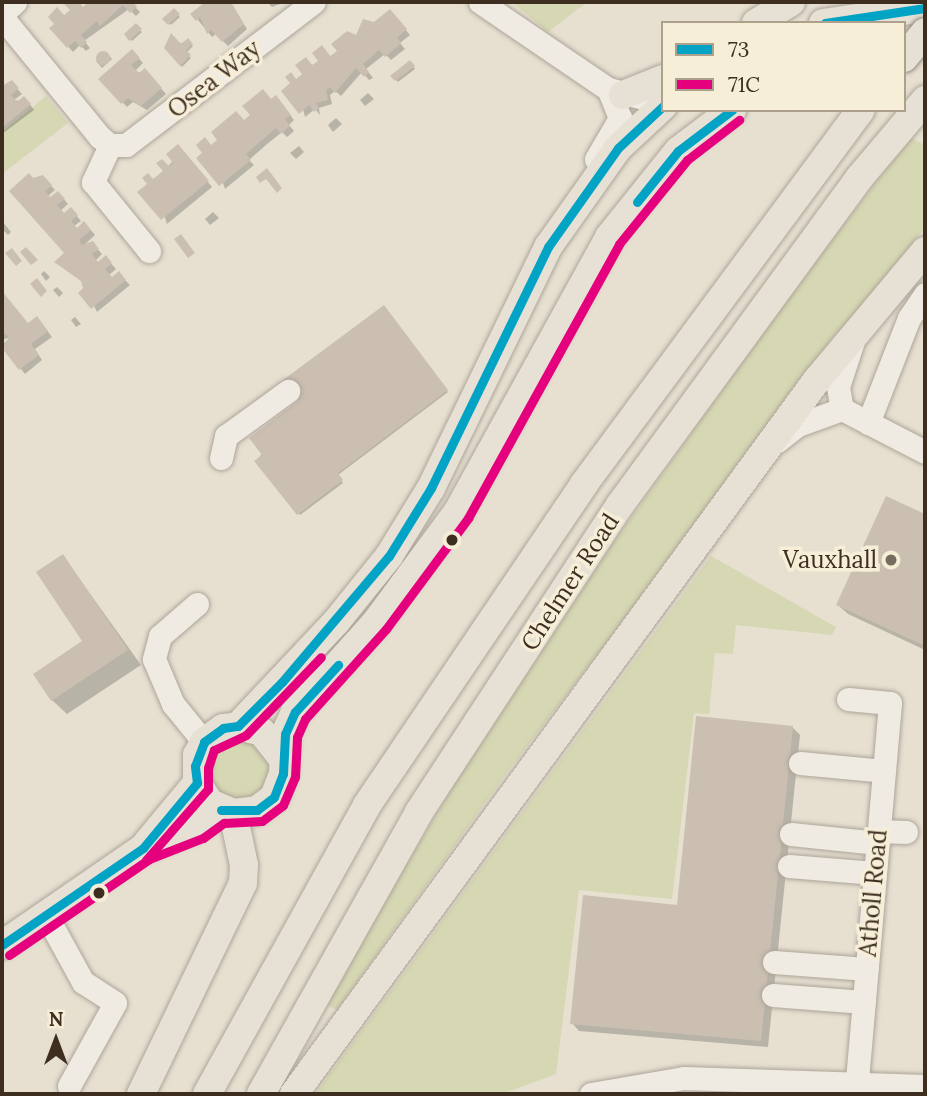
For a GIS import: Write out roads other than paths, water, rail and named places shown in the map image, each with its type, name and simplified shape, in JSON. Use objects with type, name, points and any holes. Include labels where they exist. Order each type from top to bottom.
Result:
[{"type":"main road","points":[[759,21],[790,2]]},
{"type":"main road","points":[[770,21],[790,2]]},
{"type":"main road","points":[[837,21],[925,8]]},
{"type":"main road","points":[[906,56],[925,32]]},
{"type":"main road","points":[[906,52],[925,49]]},
{"type":"main road","points":[[610,89],[661,79]]},
{"type":"main road","name":"Chelmer Road","points":[[261,1094],[419,812],[620,505],[747,328],[925,100]]},
{"type":"main road","points":[[238,726],[327,632],[389,556],[431,488],[548,247],[618,148],[661,108]]},
{"type":"main road","points":[[2,945],[143,848],[197,827],[227,811],[257,810],[274,797],[283,774],[282,758],[295,712],[376,622],[458,511],[608,237],[678,151],[729,112]]},
{"type":"main road","name":"Chelmer Road","points":[[207,1094],[367,805],[584,484],[859,112]]},
{"type":"main road","points":[[294,1094],[764,452],[855,335],[925,251]]},
{"type":"main road","points":[[141,1094],[243,883],[244,865],[227,811],[204,796],[197,783],[195,766],[204,742],[223,728],[238,726],[262,732],[282,758]]},
{"type":"main road","points":[[143,848],[197,783]]},
{"type":"street","points":[[15,2],[2,15],[110,145],[93,182],[149,251]]},
{"type":"street","name":"Osea Way","points":[[110,145],[126,145],[141,138],[244,52],[314,2]]},
{"type":"street","points":[[480,2],[515,22],[610,89],[661,95]]},
{"type":"street","points":[[548,247],[570,197],[620,118],[610,89]]},
{"type":"street","points":[[868,423],[909,317],[925,293]]},
{"type":"street","points":[[842,409],[838,387],[855,335]]},
{"type":"street","points":[[221,458],[226,436],[288,391]]},
{"type":"street","points":[[764,452],[798,425],[842,409],[925,452]]},
{"type":"street","points":[[197,604],[160,636],[154,659],[173,704],[204,742]]},
{"type":"street","name":"Atholl Road","points":[[848,699],[890,703],[857,1083]]},
{"type":"street","points":[[800,763],[884,771]]},
{"type":"street","points":[[791,834],[878,837],[906,832]]},
{"type":"street","points":[[789,866],[875,873]]},
{"type":"street","points":[[46,913],[83,982],[115,1003],[69,1086]]},
{"type":"street","points":[[774,962],[867,969]]},
{"type":"street","points":[[773,995],[864,1002]]},
{"type":"street","points":[[591,1094],[684,1078],[925,1086]]},
{"type":"place","name":"Vauxhall","points":[[891,560]]}]
